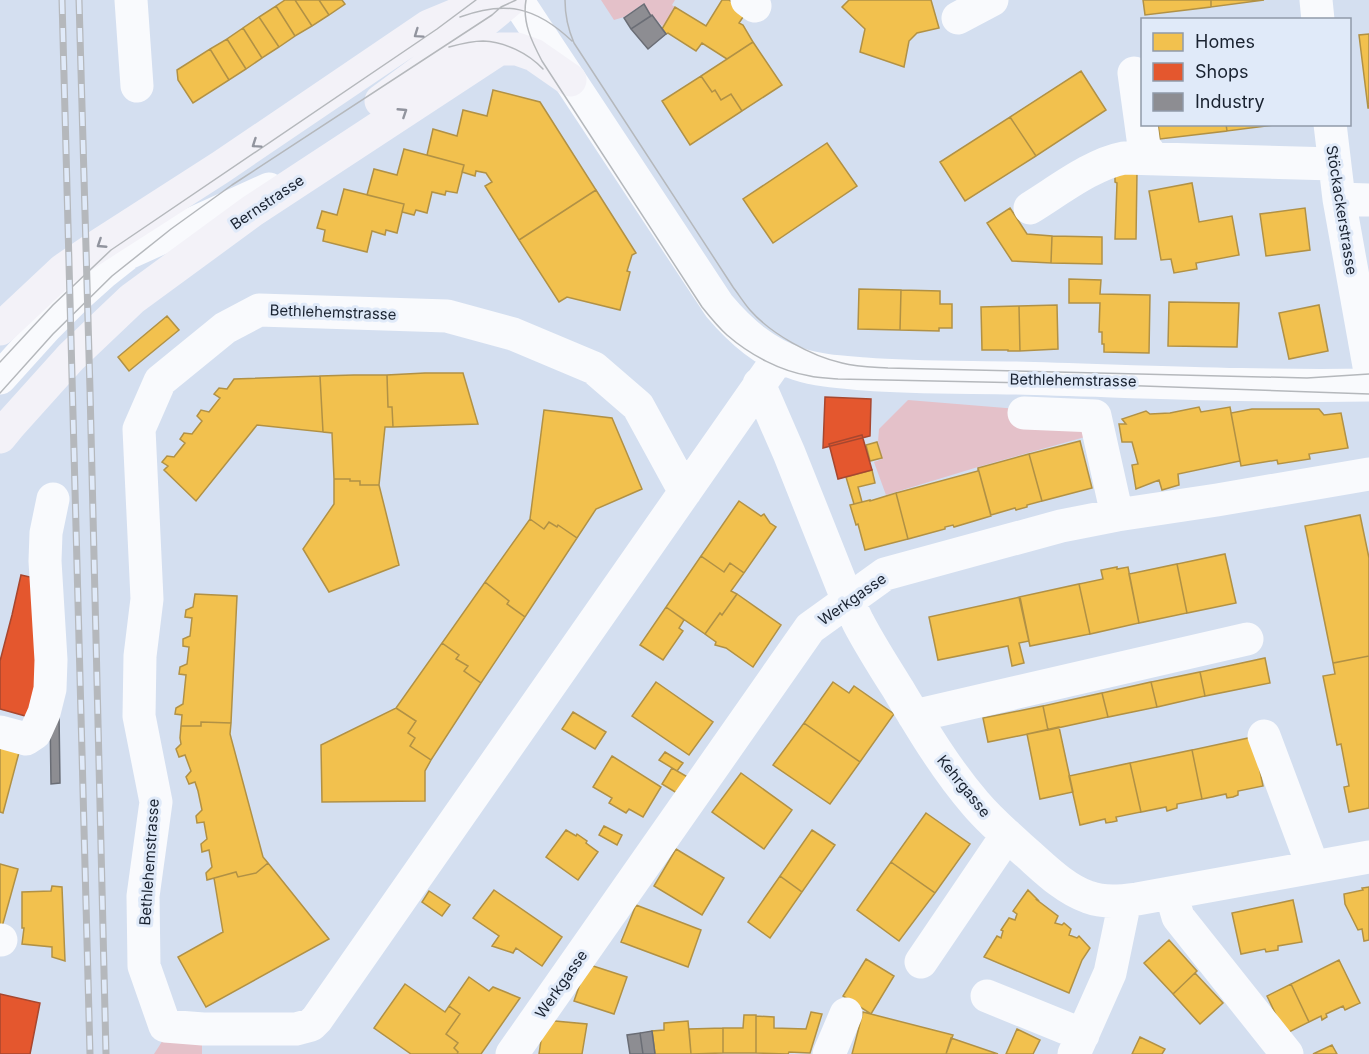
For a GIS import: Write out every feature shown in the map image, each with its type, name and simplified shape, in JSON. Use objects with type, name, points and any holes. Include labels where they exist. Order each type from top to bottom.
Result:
[{"type":"main road","points":[[0,329],[63,270],[429,27],[467,5],[502,0]]},
{"type":"main road","name":"Bernstrasse","points":[[0,418],[65,345],[126,288],[442,56],[510,0]]},
{"type":"main road","name":"Bernstrasse","points":[[0,437],[71,357],[132,299],[252,211],[498,49],[516,49],[534,55],[570,80]]},
{"type":"street","points":[[131,0],[137,86]]},
{"type":"street","name":"Bethlehemstrasse","points":[[517,0],[719,306],[751,339],[779,357],[818,369],[888,376],[1307,386],[1369,385]]},
{"type":"street","points":[[958,18],[992,0]]},
{"type":"street","points":[[1316,0],[1318,18]]},
{"type":"street","points":[[1134,72],[1141,124]]},
{"type":"street","points":[[1141,126],[1144,146],[1154,159]]},
{"type":"street","name":"Stöckackerstrasse","points":[[1330,126],[1334,164],[1354,200],[1369,366]]},
{"type":"street","points":[[1030,208],[1097,167],[1112,160],[1124,158],[1334,164]]},
{"type":"street","points":[[128,253],[321,165]]},
{"type":"street","points":[[0,378],[47,326],[221,167]]},
{"type":"street","name":"Bethlehemstrasse","points":[[685,492],[638,406],[594,368],[513,334],[447,316],[260,310],[225,328],[160,381],[139,429],[147,599],[140,656],[139,716],[156,802],[143,896],[144,966],[165,1026],[203,1029],[296,1029],[311,1025],[317,1019],[685,492],[759,384],[779,357]]},
{"type":"street","name":"Kehrgasse","points":[[759,384],[861,629],[932,746],[956,780],[976,805],[1053,875],[1075,891],[1088,897],[1125,901],[1369,857]]},
{"type":"street","points":[[1023,413],[1095,416],[1117,515]]},
{"type":"street","name":"Werkgasse","points":[[512,1054],[810,628],[885,574],[1061,526],[1369,474]]},
{"type":"street","points":[[0,732],[26,739],[35,733],[50,689],[51,660],[45,561],[46,533],[53,499]]},
{"type":"street","points":[[914,716],[1247,639]]},
{"type":"street","points":[[1264,736],[1313,867]]},
{"type":"street","points":[[921,962],[1007,835]]},
{"type":"street","points":[[1171,893],[1178,917],[1287,1054]]},
{"type":"street","points":[[987,996],[1078,1044],[1110,973],[1125,901]]},
{"type":"street","points":[[829,1054],[846,1014]]},
{"type":"shaded area","points":[[601,0],[675,0],[672,5],[675,7],[663,27],[643,4],[624,17],[614,20]]},
{"type":"shaded area","points":[[908,400],[1018,409],[1082,423],[1085,437],[886,495],[874,462],[882,459],[878,442],[879,429]]},
{"type":"shaded area","points":[[163,1040],[202,1045],[202,1054],[154,1054]]},
{"type":"building: Homes","points":[[285,0],[295,0],[312,26],[295,36],[276,6]]},
{"type":"building: Homes","points":[[295,0],[319,0],[329,15],[312,26]]},
{"type":"building: Homes","points":[[319,0],[342,0],[345,4],[329,15]]},
{"type":"building: Homes","points":[[722,0],[729,0],[747,11],[739,23],[743,25],[753,42],[727,59],[702,43],[696,51],[668,33],[666,34],[662,29],[675,7],[706,26]]},
{"type":"building: Homes","points":[[849,0],[931,0],[939,28],[917,33],[909,41],[904,67],[860,52],[865,29],[842,7]]},
{"type":"building: Homes","points":[[1143,0],[1211,0],[1211,7],[1145,15]]},
{"type":"building: Homes","points":[[1211,0],[1264,0],[1211,7]]},
{"type":"building: Homes","points":[[276,6],[295,36],[279,47],[259,17]]},
{"type":"building: Homes","points":[[259,17],[279,47],[262,58],[243,28]]},
{"type":"building: Homes","points":[[243,28],[262,58],[246,69],[227,39]]},
{"type":"building: Homes","points":[[1369,34],[1369,108],[1368,108],[1359,35]]},
{"type":"building: Homes","points":[[227,39],[246,69],[229,80],[210,49]]},
{"type":"building: Homes","points":[[753,42],[782,85],[742,111],[731,94],[721,100],[701,76]]},
{"type":"building: Homes","points":[[210,49],[229,80],[193,103],[178,80],[177,70]]},
{"type":"building: Homes","points":[[1081,71],[1106,110],[1036,156],[1010,117]]},
{"type":"building: Homes","points":[[701,76],[721,100],[731,94],[742,111],[690,145],[662,101]]},
{"type":"building: Homes","points":[[493,90],[540,102],[596,190],[519,240],[485,186],[492,182],[486,173],[476,171],[475,176],[462,172],[464,165],[427,155],[433,129],[457,136],[463,110],[487,116]]},
{"type":"building: Homes","points":[[1010,117],[1036,156],[965,201],[940,162]]},
{"type":"building: Homes","points":[[1158,126],[1226,126],[1227,131],[1160,139]]},
{"type":"building: Homes","points":[[1226,126],[1266,126],[1227,131]]},
{"type":"building: Homes","points":[[827,143],[857,186],[773,243],[743,199]]},
{"type":"building: Homes","points":[[404,149],[464,165],[457,193],[446,191],[445,195],[432,192],[427,213],[416,210],[414,215],[402,212],[404,204],[367,195],[374,169],[397,175]]},
{"type":"building: Homes","points":[[1115,171],[1137,172],[1136,239],[1115,239],[1117,183],[1115,182]]},
{"type":"building: Homes","points":[[1192,183],[1199,222],[1232,216],[1239,255],[1196,263],[1197,269],[1174,273],[1171,259],[1161,260],[1149,191]]},
{"type":"building: Homes","points":[[344,189],[404,204],[397,233],[386,230],[385,235],[372,231],[367,252],[323,241],[325,230],[317,228],[322,211],[337,215]]},
{"type":"building: Homes","points":[[596,190],[636,253],[632,255],[627,271],[630,272],[620,310],[567,297],[559,302],[519,240]]},
{"type":"building: Homes","points":[[1010,208],[1027,234],[1052,236],[1051,263],[1012,261],[987,223]]},
{"type":"building: Homes","points":[[1305,208],[1310,250],[1266,256],[1260,214]]},
{"type":"building: Homes","points":[[1052,236],[1102,237],[1102,264],[1051,263]]},
{"type":"building: Homes","points":[[1069,279],[1101,280],[1100,294],[1150,295],[1149,353],[1104,352],[1102,332],[1099,332],[1100,303],[1069,303]]},
{"type":"building: Homes","points":[[859,289],[901,290],[900,330],[858,329]]},
{"type":"building: Homes","points":[[901,290],[940,291],[940,304],[952,304],[952,328],[939,328],[939,331],[900,330]]},
{"type":"building: Homes","points":[[1169,302],[1239,303],[1237,347],[1168,346]]},
{"type":"building: Homes","points":[[1057,305],[1058,349],[1020,351],[1019,306]]},
{"type":"building: Homes","points":[[1319,305],[1328,351],[1289,359],[1279,313]]},
{"type":"building: Homes","points":[[1019,306],[1020,351],[982,350],[981,307]]},
{"type":"building: Homes","points":[[167,316],[179,330],[129,371],[118,357]]},
{"type":"building: Homes","points":[[463,373],[478,424],[393,427],[392,407],[388,407],[387,375]]},
{"type":"building: Homes","points":[[387,375],[388,407],[392,407],[393,427],[385,427],[379,485],[360,485],[360,481],[334,479],[332,433],[323,432],[320,376]]},
{"type":"building: Homes","points":[[320,376],[323,432],[257,425],[196,501],[164,470],[168,466],[162,462],[167,456],[174,457],[185,443],[180,439],[184,433],[192,434],[202,421],[197,416],[201,410],[209,412],[220,398],[214,394],[219,388],[227,389],[234,379]]},
{"type":"building: Homes","points":[[1199,407],[1201,412],[1230,407],[1240,461],[1178,474],[1179,485],[1162,490],[1159,480],[1136,489],[1132,465],[1138,464],[1132,442],[1122,442],[1119,424],[1126,424],[1122,419],[1146,411],[1150,414],[1170,413]]},
{"type":"building: Homes","points":[[1252,409],[1319,409],[1324,415],[1341,413],[1348,448],[1309,454],[1310,459],[1278,464],[1277,460],[1241,466],[1231,413]]},
{"type":"building: Homes","points":[[544,410],[612,418],[642,489],[596,509],[577,538],[558,525],[557,527],[549,522],[544,529],[530,519]]},
{"type":"building: Homes","points":[[1080,441],[1092,488],[1042,501],[1029,454]]},
{"type":"building: Homes","points":[[877,442],[882,458],[870,461],[866,445]]},
{"type":"building: Homes","points":[[1029,454],[1042,501],[1027,505],[1027,507],[991,515],[978,468]]},
{"type":"building: Homes","points":[[978,468],[991,516],[908,539],[896,493],[978,471]]},
{"type":"building: Homes","points":[[872,470],[875,483],[858,487],[862,502],[854,504],[846,477]]},
{"type":"building: Homes","points":[[334,479],[360,481],[360,485],[379,485],[399,565],[329,592],[303,549],[334,504]]},
{"type":"building: Homes","points":[[896,493],[908,539],[865,550],[850,505]]},
{"type":"building: Homes","points":[[739,501],[761,516],[764,514],[776,527],[744,573],[730,563],[724,572],[701,556]]},
{"type":"building: Homes","points":[[1360,515],[1369,558],[1369,656],[1333,663],[1305,526]]},
{"type":"building: Homes","points":[[530,519],[544,529],[549,522],[557,527],[558,525],[577,538],[525,617],[507,604],[509,601],[485,582]]},
{"type":"building: Homes","points":[[1225,554],[1236,603],[1187,613],[1177,564]]},
{"type":"building: Homes","points":[[701,556],[724,572],[730,563],[744,573],[731,591],[737,594],[705,634],[666,607]]},
{"type":"building: Homes","points":[[1177,564],[1187,613],[1139,623],[1129,574]]},
{"type":"building: Homes","points":[[1117,567],[1117,569],[1128,567],[1139,623],[1090,634],[1079,584],[1103,579],[1101,570]]},
{"type":"building: Homes","points":[[485,582],[509,601],[507,604],[525,617],[481,683],[464,671],[468,666],[456,659],[459,655],[442,643]]},
{"type":"building: Homes","points":[[1079,584],[1090,634],[1030,646],[1019,597]]},
{"type":"building: Homes","points":[[195,594],[237,596],[231,723],[201,722],[201,726],[181,726],[182,715],[175,714],[176,708],[183,704],[186,675],[179,674],[180,667],[187,664],[189,647],[183,646],[183,639],[190,636],[192,618],[185,617],[186,610],[193,607]]},
{"type":"building: Homes","points":[[737,594],[781,625],[753,667],[726,648],[715,645],[716,642],[705,634]]},
{"type":"building: Homes","points":[[1020,597],[1029,641],[1019,643],[1024,663],[1012,666],[1008,646],[938,660],[929,617]]},
{"type":"building: Homes","points":[[666,607],[684,620],[679,628],[683,631],[663,660],[640,645]]},
{"type":"building: Homes","points":[[442,643],[459,655],[456,659],[468,666],[464,671],[481,683],[431,760],[410,746],[415,738],[408,733],[416,721],[396,708]]},
{"type":"building: Homes","points":[[1369,656],[1369,808],[1349,812],[1344,787],[1349,786],[1341,744],[1337,745],[1323,676],[1335,674],[1333,663]]},
{"type":"building: Homes","points":[[1265,658],[1270,683],[1205,696],[1200,672]]},
{"type":"building: Homes","points":[[1200,672],[1205,696],[1157,707],[1151,682]]},
{"type":"building: Homes","points":[[656,682],[713,722],[689,755],[632,716]]},
{"type":"building: Homes","points":[[833,682],[849,693],[854,686],[894,714],[860,762],[804,723]]},
{"type":"building: Homes","points":[[1151,682],[1157,707],[1108,717],[1102,693]]},
{"type":"building: Homes","points":[[1102,693],[1108,717],[1048,730],[1043,706]]},
{"type":"building: Homes","points":[[1043,706],[1048,730],[988,742],[983,718]]},
{"type":"building: Homes","points":[[396,708],[416,721],[408,733],[415,738],[410,746],[431,760],[425,771],[425,801],[322,802],[321,745]]},
{"type":"building: Homes","points":[[573,712],[606,732],[595,749],[562,729]]},
{"type":"building: Homes","points":[[201,722],[231,723],[230,734],[263,857],[268,863],[256,873],[238,877],[236,872],[207,880],[206,873],[212,867],[209,850],[202,852],[201,844],[207,839],[204,822],[197,823],[196,816],[202,810],[198,791],[195,782],[189,784],[186,777],[191,771],[185,755],[179,757],[176,749],[181,744],[181,726],[201,726]]},
{"type":"building: Homes","points":[[804,723],[860,762],[830,804],[773,765]]},
{"type":"building: Homes","points":[[1059,727],[1073,792],[1040,799],[1027,734]]},
{"type":"building: Homes","points":[[1253,737],[1263,786],[1238,791],[1238,795],[1233,797],[1227,798],[1226,794],[1202,799],[1192,750]]},
{"type":"building: Homes","points":[[0,739],[21,745],[3,813],[0,812]]},
{"type":"building: Homes","points":[[1192,750],[1202,799],[1177,804],[1177,808],[1167,811],[1166,807],[1141,812],[1130,763]]},
{"type":"building: Homes","points":[[665,752],[683,763],[677,771],[659,760]]},
{"type":"building: Homes","points":[[612,756],[661,787],[643,817],[629,809],[626,813],[609,803],[612,798],[593,787]]},
{"type":"building: Homes","points":[[1130,763],[1141,812],[1116,817],[1117,821],[1106,823],[1105,819],[1080,825],[1069,776]]},
{"type":"building: Homes","points":[[672,768],[691,779],[680,795],[662,784]]},
{"type":"building: Homes","points":[[741,773],[792,810],[764,849],[712,812]]},
{"type":"building: Homes","points":[[926,813],[970,844],[935,893],[891,862]]},
{"type":"building: Homes","points":[[604,826],[622,835],[617,845],[599,835]]},
{"type":"building: Homes","points":[[566,830],[576,836],[577,834],[598,852],[578,880],[546,857]]},
{"type":"building: Homes","points":[[812,830],[835,845],[802,892],[780,876]]},
{"type":"building: Homes","points":[[676,849],[724,878],[702,915],[654,886]]},
{"type":"building: Homes","points":[[891,862],[935,893],[899,941],[857,910]]},
{"type":"building: Homes","points":[[268,863],[329,939],[206,1007],[178,957],[223,932],[214,878],[236,872],[238,877],[256,873]]},
{"type":"building: Homes","points":[[0,864],[18,869],[2,927],[0,926]]},
{"type":"building: Homes","points":[[780,876],[802,892],[770,938],[748,922]]},
{"type":"building: Homes","points":[[52,886],[62,887],[65,961],[52,957],[52,947],[22,944],[24,928],[22,928],[22,892],[51,891]]},
{"type":"building: Homes","points":[[1369,887],[1369,940],[1364,941],[1362,929],[1358,930],[1345,904],[1344,894]]},
{"type":"building: Homes","points":[[494,890],[562,937],[542,966],[516,948],[513,953],[492,946],[499,936],[473,918]]},
{"type":"building: Homes","points":[[1028,890],[1058,916],[1055,923],[1062,925],[1064,923],[1071,929],[1069,935],[1077,938],[1079,936],[1090,948],[1082,960],[1069,993],[984,957],[997,936],[1001,938],[1003,931],[1001,930],[1009,918],[1015,920],[1017,914],[1013,911]]},
{"type":"building: Homes","points":[[429,891],[450,905],[442,916],[422,902]]},
{"type":"building: Homes","points":[[1293,900],[1302,942],[1278,946],[1278,950],[1266,952],[1265,949],[1241,954],[1232,913]]},
{"type":"building: Homes","points":[[636,905],[701,930],[688,967],[621,942]]},
{"type":"building: Homes","points":[[1169,940],[1197,971],[1173,994],[1144,963]]},
{"type":"building: Homes","points":[[866,959],[894,976],[871,1014],[843,996]]},
{"type":"building: Homes","points":[[1339,960],[1360,1003],[1345,1010],[1343,1006],[1326,1014],[1327,1017],[1322,1020],[1321,1016],[1309,1022],[1291,984]]},
{"type":"building: Homes","points":[[587,964],[627,977],[614,1014],[574,1001]]},
{"type":"building: Homes","points":[[1195,973],[1223,1003],[1200,1024],[1173,994]]},
{"type":"building: Homes","points":[[469,977],[489,991],[493,987],[520,998],[481,1054],[457,1054],[454,1048],[458,1043],[446,1034],[460,1014],[449,1006]]},
{"type":"building: Homes","points":[[405,984],[445,1012],[449,1006],[460,1014],[446,1034],[458,1043],[454,1048],[457,1054],[411,1054],[374,1028]]},
{"type":"building: Homes","points":[[1291,984],[1309,1022],[1285,1034],[1267,996]]},
{"type":"building: Homes","points":[[811,1012],[822,1014],[810,1053],[756,1053],[756,1016],[774,1017],[774,1028],[806,1029]]},
{"type":"building: Homes","points":[[863,1012],[953,1035],[946,1054],[852,1054]]},
{"type":"building: Homes","points":[[744,1015],[756,1015],[756,1053],[723,1053],[723,1028],[743,1028]]},
{"type":"building: Homes","points":[[544,1020],[587,1024],[582,1054],[539,1054]]},
{"type":"building: Homes","points":[[688,1021],[691,1054],[655,1054],[652,1031],[664,1030],[664,1023]]},
{"type":"building: Homes","points":[[723,1028],[723,1053],[691,1054],[689,1029]]},
{"type":"building: Homes","points":[[1017,1029],[1040,1040],[1033,1054],[1006,1054]]},
{"type":"building: Homes","points":[[1140,1037],[1165,1049],[1162,1054],[1132,1054]]},
{"type":"building: Homes","points":[[951,1038],[998,1054],[946,1054]]},
{"type":"building: Homes","points":[[1332,1045],[1337,1054],[1313,1054]]},
{"type":"building: Shops","points":[[825,397],[871,399],[870,436],[823,448]]},
{"type":"building: Shops","points":[[862,435],[872,470],[838,479],[829,444]]},
{"type":"building: Shops","points":[[21,575],[39,579],[41,667],[29,717],[0,709],[0,661]]},
{"type":"building: Shops","points":[[0,994],[40,1003],[30,1054],[0,1054]]},
{"type":"building: Industry","points":[[644,4],[651,16],[631,29],[624,18]]},
{"type":"building: Industry","points":[[652,15],[666,34],[648,49],[631,29]]},
{"type":"building: Industry","points":[[50,714],[59,714],[60,783],[51,784]]},
{"type":"building: Industry","points":[[652,1031],[655,1054],[643,1054],[640,1033]]},
{"type":"building: Industry","points":[[640,1033],[643,1054],[630,1054],[627,1035]]},
{"type":"tram line","points":[[0,362],[53,305],[111,250],[437,29],[476,0]]},
{"type":"tram line","points":[[0,393],[53,334],[112,276],[171,229],[232,185],[501,7],[516,0]]},
{"type":"tram line","points":[[526,0],[527,24],[531,39],[542,61],[702,307],[727,335],[766,361],[799,374],[838,379],[1086,384],[1369,394]]},
{"type":"tram line","points":[[565,0],[567,22],[574,43],[733,287],[759,319],[792,343],[830,360],[865,367],[1307,378],[1369,374]]},
{"type":"tram line","points":[[460,17],[492,9],[520,10],[546,21],[572,41]]},
{"type":"tram line","points":[[449,47],[479,41],[500,44],[523,53],[543,69]]},
{"type":"railway","points":[[62,0],[90,1054]]},
{"type":"railway","points":[[79,0],[106,1054]]}]
